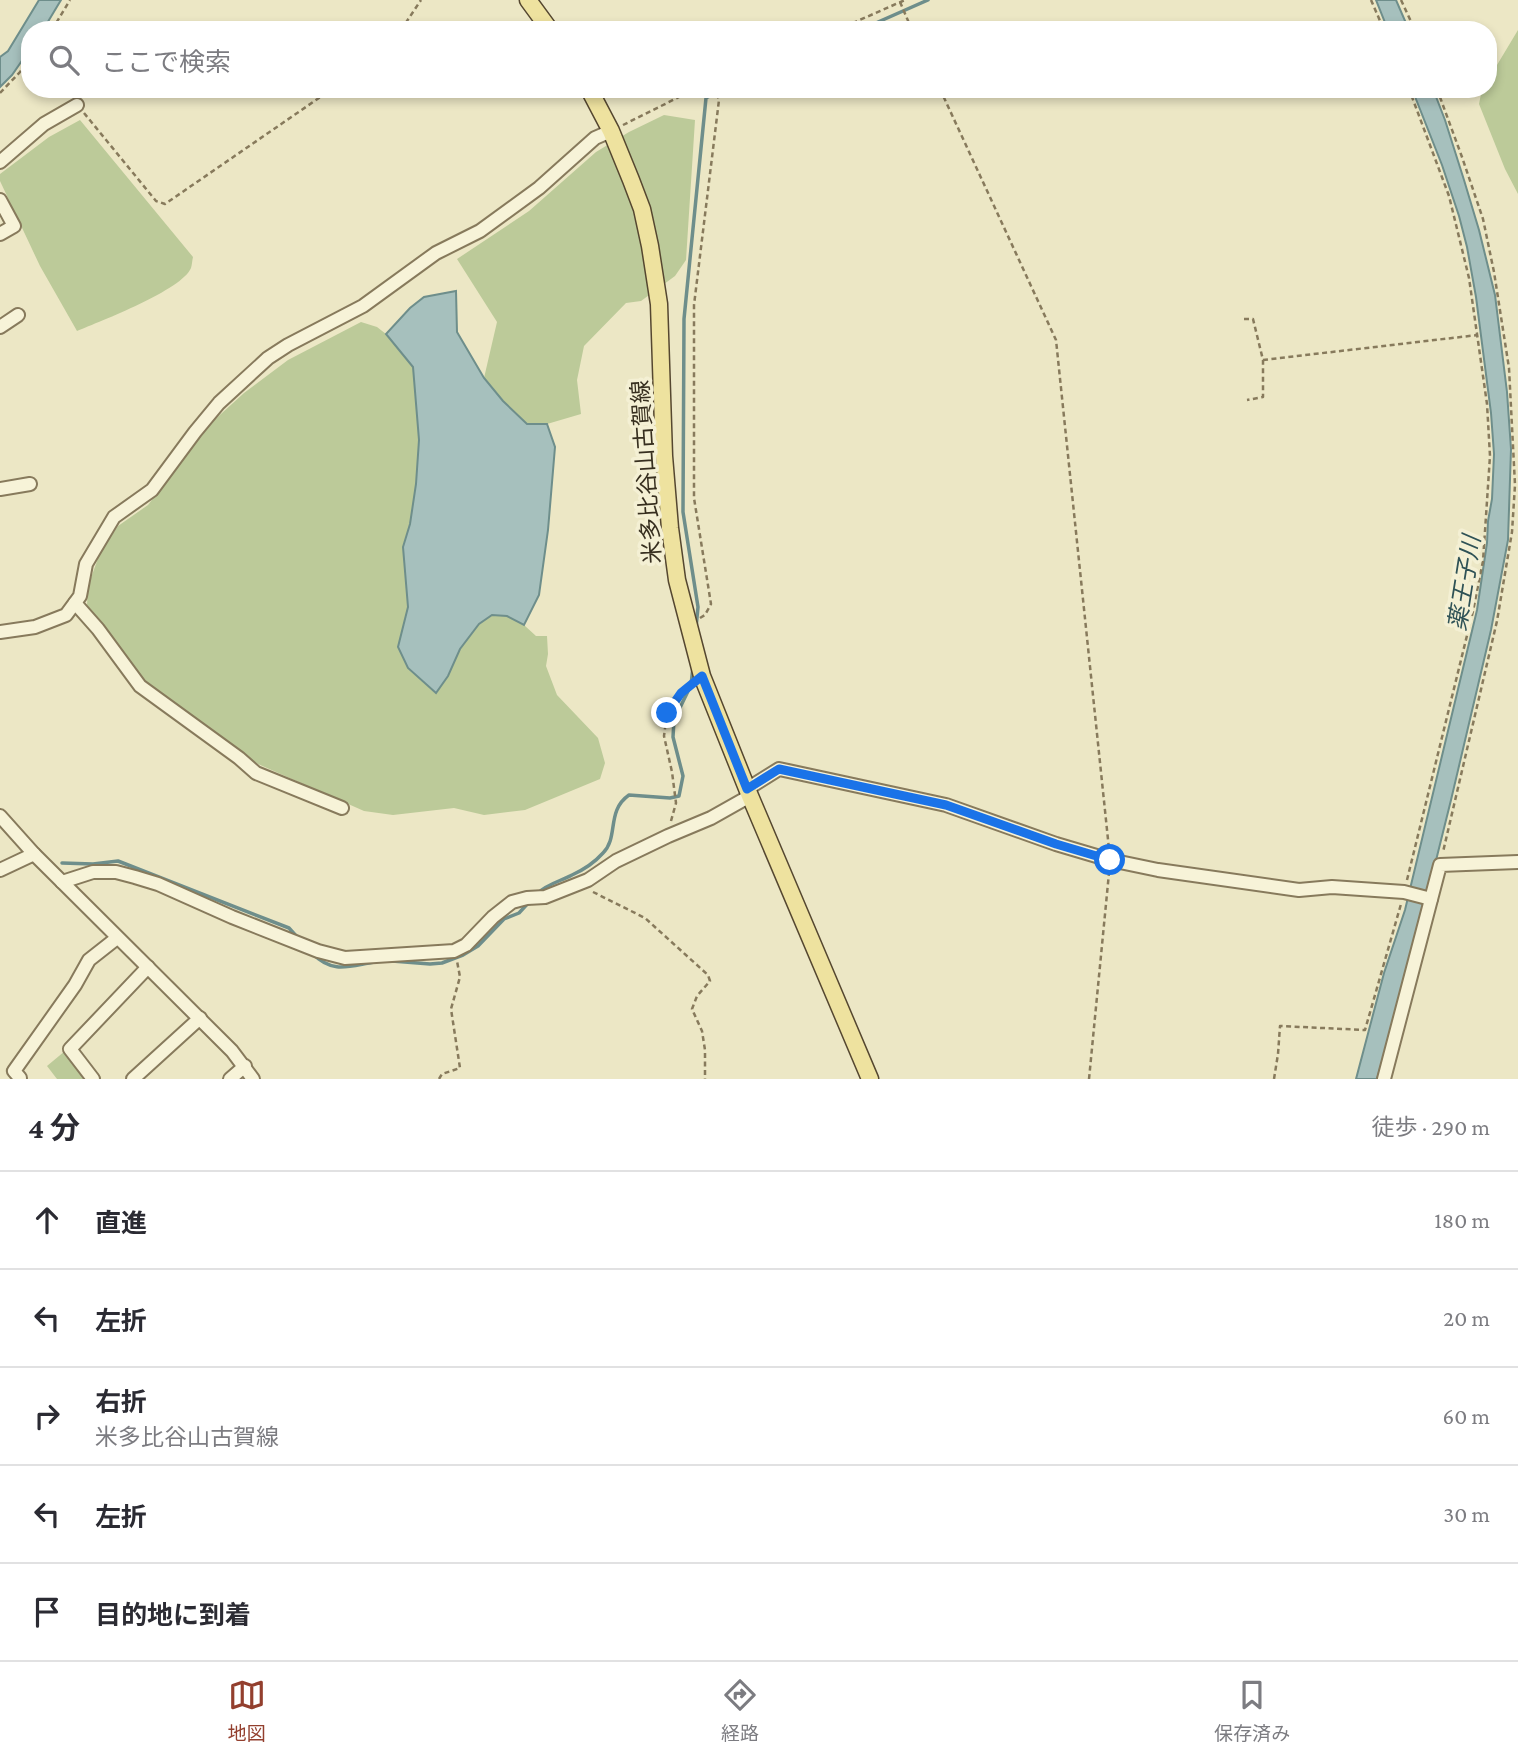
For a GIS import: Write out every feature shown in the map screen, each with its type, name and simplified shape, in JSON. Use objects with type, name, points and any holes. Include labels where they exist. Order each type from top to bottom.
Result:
[{"type":"main road","points":[[528,0],[543,21]]},
{"type":"main road","name":"米多比谷山古賀線","points":[[594,98],[611,131],[642,209],[650,246],[660,316],[664,456],[670,528],[677,580],[702,676],[748,792],[870,1079]]},
{"type":"street","points":[[0,162],[44,124],[77,105]]},
{"type":"street","points":[[0,632],[35,627],[66,615],[80,596],[86,564],[114,517],[152,490],[219,403],[268,358],[363,306],[436,253],[480,230],[539,188],[595,138],[611,131]]},
{"type":"street","points":[[0,200],[14,226],[0,234]]},
{"type":"street","points":[[0,327],[18,315]]},
{"type":"street","points":[[0,489],[30,484]]},
{"type":"street","points":[[75,603],[140,686],[257,774],[342,808]]},
{"type":"street","points":[[62,882],[93,872],[116,872],[135,877],[158,884],[318,951],[345,958],[454,951],[466,945],[512,902],[545,897],[588,880],[616,861],[711,818],[779,769],[946,805],[1056,844],[1110,860],[1158,870],[1299,890],[1332,887],[1404,892],[1432,899]]},
{"type":"street","points":[[0,816],[117,938],[200,1018],[245,1066],[253,1079]]},
{"type":"street","points":[[0,870],[34,854]]},
{"type":"street","points":[[1384,1079],[1440,865],[1518,862]]},
{"type":"street","points":[[20,1078],[14,1071],[75,985],[89,960],[117,938]]},
{"type":"street","points":[[93,1079],[70,1049],[148,967]]},
{"type":"street","points":[[133,1079],[200,1018]]},
{"type":"street","points":[[230,1079],[245,1066]]},
{"type":"path","points":[[57,21],[70,0]]},
{"type":"path","points":[[407,21],[421,0]]},
{"type":"path","points":[[857,21],[905,0]]},
{"type":"path","points":[[1371,0],[1380,21]]},
{"type":"path","points":[[1401,0],[1411,21]]},
{"type":"path","points":[[900,2],[908,21]]},
{"type":"path","points":[[0,93],[21,71]]},
{"type":"path","points":[[73,98],[156,201],[165,204],[319,98]]},
{"type":"path","points":[[611,131],[677,98]]},
{"type":"path","points":[[688,626],[705,615],[711,604],[694,498],[694,305],[718,98]]},
{"type":"path","points":[[944,98],[1056,340],[1110,860],[1089,1079]]},
{"type":"path","points":[[1274,1079],[1280,1026],[1364,1030],[1404,892],[1483,561],[1490,456],[1487,404],[1478,335],[1469,278],[1449,196],[1412,98]]},
{"type":"path","points":[[1440,98],[1483,219],[1494,272],[1509,368],[1516,482],[1512,532],[1497,621],[1440,865]]},
{"type":"path","points":[[1244,319],[1253,319],[1263,360],[1263,397],[1247,400]]},
{"type":"path","points":[[1263,360],[1478,335]]},
{"type":"path","points":[[668,836],[676,803],[664,736],[667,713],[681,693],[702,676]]},
{"type":"path","points":[[577,884],[645,918],[708,975],[710,981],[697,996],[692,1009],[702,1031],[705,1079]]},
{"type":"path","points":[[439,1079],[442,1074],[460,1068],[451,1009],[460,977],[454,951]]},
{"type":"green space","points":[[1518,30],[1518,194],[1479,104],[1480,98],[1497,98],[1497,65]]},
{"type":"green space","points":[[664,115],[695,120],[686,260],[675,276],[641,301],[626,303],[584,346],[577,380],[581,414],[547,424],[527,424],[484,378],[497,322],[457,259],[529,211],[596,152]]},
{"type":"green space","points":[[80,120],[193,257],[191,268],[185,277],[173,286],[140,304],[77,331],[40,266],[0,181],[0,174],[49,137]]},
{"type":"green space","points":[[361,322],[377,327],[386,334],[413,367],[419,440],[416,484],[410,524],[403,547],[408,607],[398,647],[408,668],[435,693],[448,676],[459,649],[479,624],[492,615],[507,616],[524,625],[536,636],[547,636],[546,666],[557,695],[598,738],[605,763],[600,779],[525,810],[484,815],[454,808],[393,815],[364,811],[258,764],[145,682],[87,605],[88,586],[100,553],[118,526],[148,505],[211,423],[244,393],[288,360]]},
{"type":"green space","points":[[65,1051],[87,1079],[57,1079],[47,1066]]},
{"type":"water","points":[[39,0],[61,0],[48,21],[26,21]]},
{"type":"water","points":[[1376,0],[1396,0],[1405,21],[1384,21]]},
{"type":"water","points":[[21,30],[21,62],[0,87],[0,57],[8,51]]},
{"type":"water","points":[[1416,98],[1436,98],[1479,230],[1495,295],[1511,449],[1508,540],[1491,630],[1409,969],[1377,1079],[1356,1079],[1384,973],[1405,910],[1477,610],[1492,499],[1494,454],[1491,413],[1476,297],[1467,247],[1442,165]]},
{"type":"water","points":[[456,291],[457,332],[484,378],[527,424],[547,424],[555,447],[539,595],[524,625],[507,616],[492,615],[479,624],[460,649],[448,676],[436,693],[408,668],[398,647],[408,607],[403,547],[410,524],[416,484],[419,440],[413,367],[386,334],[424,297]]},
{"type":"waterway","points":[[880,21],[928,0]]},
{"type":"waterway","points":[[696,628],[698,607],[683,512],[684,319],[706,98]]},
{"type":"waterway","points":[[538,893],[585,868],[603,853],[611,839],[617,809],[629,795],[670,798],[679,796],[683,776],[673,737],[674,720],[691,685],[693,667]]},
{"type":"waterway","points":[[62,863],[93,864],[118,861],[289,928],[298,938]]},
{"type":"waterway","points":[[392,961],[442,963],[463,955],[478,946],[504,919],[519,913],[530,901]]},
{"type":"waterway","points":[[313,954],[334,966],[374,962]]},
{"type":"route","points":[[667,713],[681,693],[702,676],[747,789],[779,769],[946,805],[1110,860]]},
{"type":"water label","name":"薬王子川","points":[[1464,583]]}]
